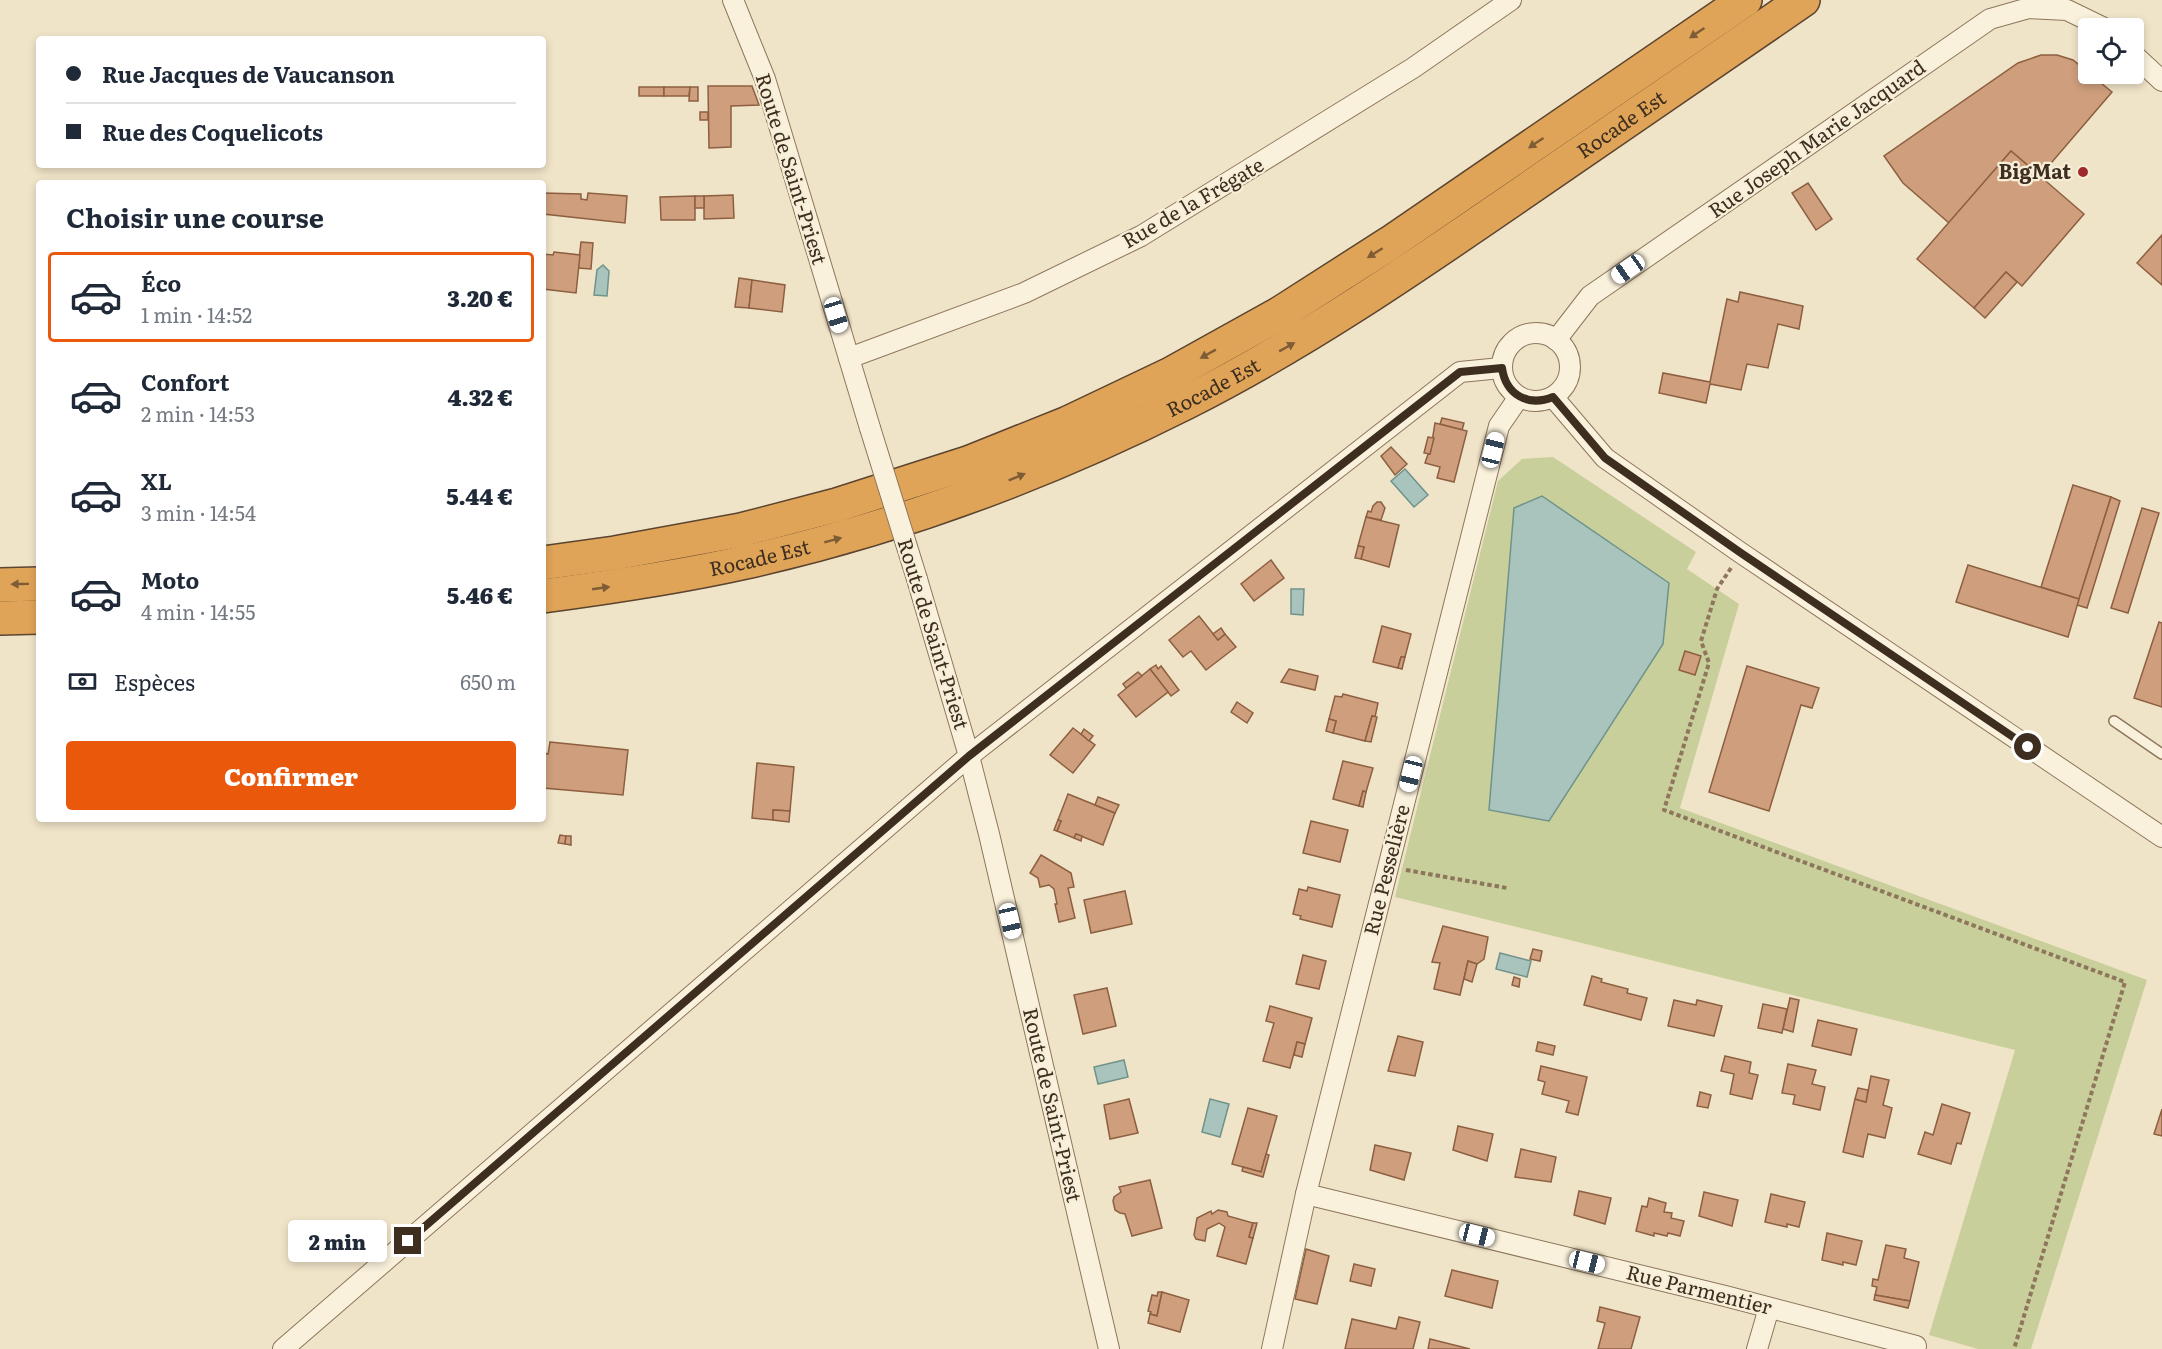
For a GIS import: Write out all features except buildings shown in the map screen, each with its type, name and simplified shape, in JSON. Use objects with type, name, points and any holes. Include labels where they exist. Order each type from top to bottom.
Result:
[{"type":"highway","name":"Rocade Est","points":[[546,563],[615,553],[741,530],[837,505],[968,463],[1068,423],[1171,374],[1279,314],[1390,243],[1745,0]]},
{"type":"highway","name":"Rocade Est","points":[[546,596],[628,584],[745,562],[839,538],[978,493],[1072,455],[1186,403],[1300,340],[1415,267],[1803,0]]},
{"type":"highway","points":[[0,585],[36,584]]},
{"type":"highway","points":[[0,618],[36,617]]},
{"type":"street","name":"Route de Saint-Priest","points":[[733,0],[765,79],[918,579],[969,756],[1018,954],[1109,1349]]},
{"type":"street","name":"Rue de la Frégate","points":[[849,358],[1024,293],[1141,237],[1413,68],[1511,0]]},
{"type":"street","name":"Rue Joseph Marie Jacquard","points":[[1556,340],[1590,296],[1990,19],[2029,8],[2067,10],[2083,18]]},
{"type":"street","points":[[2144,64],[2162,81]]},
{"type":"street","points":[[1536,333],[1556,340],[1564,348],[1569,358],[1570,369],[1562,389],[1553,397],[1536,401],[1519,397],[1510,390],[1504,380],[1503,357],[1508,348],[1515,340],[1536,333]]},
{"type":"street","points":[[283,1349],[969,756],[1460,372],[1502,368]]},
{"type":"street","name":"Rue Pesselière","points":[[1272,1349],[1306,1194],[1499,426],[1519,397]]},
{"type":"street","points":[[1553,397],[1605,458],[1741,553],[2162,837]]},
{"type":"street","name":"Rue Parmentier","points":[[1306,1194],[1769,1308],[1873,1342],[1916,1346]]},
{"type":"street","points":[[1757,1349],[1769,1308]]},
{"type":"lane","points":[[2114,721],[2162,754]]},
{"type":"path","points":[[1741,553],[1717,589],[1701,641],[1709,663],[1664,810],[2125,982],[2014,1349]]},
{"type":"path","points":[[1388,866],[1507,888]]},
{"type":"green space","points":[[1553,457],[1696,552],[1687,569],[1739,604],[1680,808],[2147,980],[2031,1349],[1978,1349],[1929,1335],[2015,1050],[1395,897],[1498,481],[1522,459]]},
{"type":"water","points":[[603,265],[609,271],[607,296],[594,295],[597,270]]},
{"type":"water","points":[[1405,469],[1428,495],[1414,507],[1391,481]]},
{"type":"water","points":[[1542,496],[1669,583],[1663,644],[1549,821],[1489,810],[1514,508]]},
{"type":"water","points":[[1291,589],[1304,589],[1303,615],[1291,614]]},
{"type":"water","points":[[1500,953],[1531,961],[1527,977],[1496,969]]},
{"type":"water","points":[[1124,1060],[1128,1077],[1098,1084],[1094,1067]]},
{"type":"water","points":[[1210,1099],[1229,1104],[1220,1137],[1202,1132]]},
{"type":"place","name":"BigMat","points":[[2083,172]]},
{"type":"route","points":[[408,1241],[969,756],[1460,372],[1502,368],[1504,380],[1510,390],[1519,397],[1536,401],[1553,397],[1605,458],[2028,747]]}]
